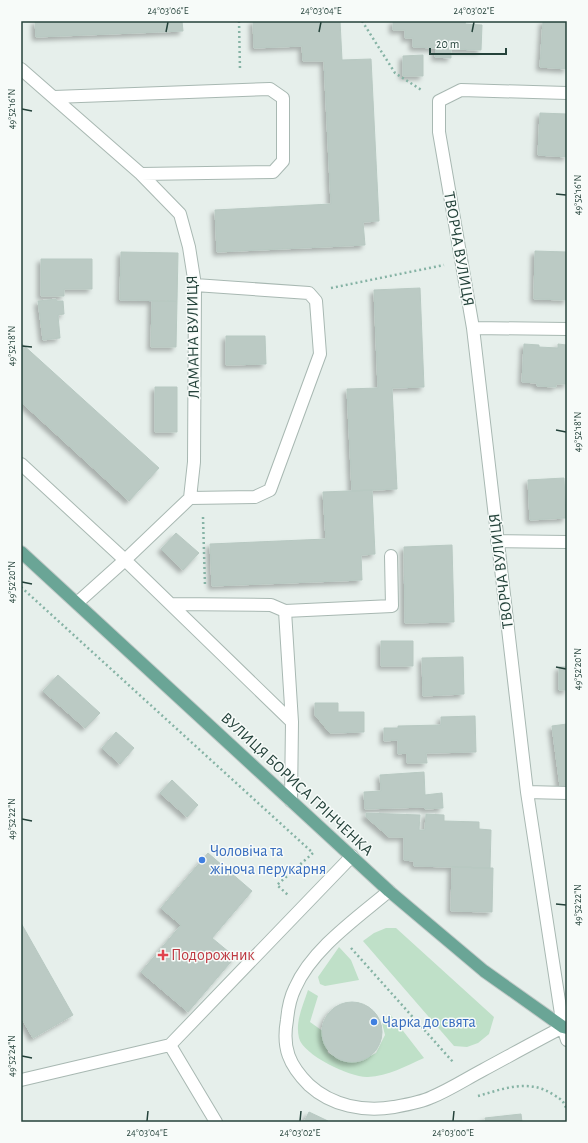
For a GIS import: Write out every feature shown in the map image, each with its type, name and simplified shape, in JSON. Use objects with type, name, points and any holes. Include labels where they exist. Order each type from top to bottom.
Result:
[{"type":"main road","name":"ВУЛИЦЯ БОРИСА ГРІНЧЕНКА","points":[[21,552],[389,891],[484,971],[565,1028]]},
{"type":"street","name":"ЛАМАНА ВУЛИЦЯ","points":[[21,69],[141,174],[180,214],[189,247],[195,285],[194,462],[196,497]]},
{"type":"street","points":[[54,97],[270,89],[284,98],[283,161],[273,172],[141,174]]},
{"type":"street","points":[[439,100],[461,90],[567,93]]},
{"type":"street","name":"ТВОРЧА ВУЛИЦЯ","points":[[439,100],[438,132],[473,328],[527,792],[567,1040]]},
{"type":"street","points":[[77,603],[196,497],[255,497],[270,490],[320,354],[316,301],[309,293],[195,285]]},
{"type":"street","points":[[473,328],[567,329]]},
{"type":"street","points":[[21,464],[125,560],[292,722]]},
{"type":"street","points":[[497,541],[567,542]]},
{"type":"street","points":[[171,604],[271,605],[285,611],[392,606],[391,556]]},
{"type":"street","points":[[285,611],[292,722],[291,802]]},
{"type":"street","points":[[527,792],[567,793]]},
{"type":"street","points":[[22,1077],[170,1045],[352,856]]},
{"type":"street","points":[[389,891],[317,954],[303,972],[295,988],[289,1004],[285,1040],[288,1058],[298,1074],[313,1088],[336,1102],[349,1107],[393,1107],[431,1098],[565,1028]]},
{"type":"street","points":[[170,1045],[216,1122]]},
{"type":"path","points":[[239,21],[240,90]]},
{"type":"path","points":[[362,21],[395,73],[439,100]]},
{"type":"path","points":[[309,293],[461,262]]},
{"type":"path","points":[[196,497],[206,604]]},
{"type":"path","points":[[21,587],[313,853],[277,885],[291,898]]},
{"type":"path","points":[[351,948],[453,1062]]},
{"type":"path","points":[[474,1098],[496,1091],[524,1085],[545,1089],[565,1102],[567,1111]]},
{"type":"green space","points":[[386,928],[396,928],[494,1017],[489,1034],[478,1043],[467,1047],[454,1046],[363,941],[374,933]]},
{"type":"green space","points":[[339,947],[351,960],[359,980],[325,986],[320,984],[318,977]]},
{"type":"green space","points":[[308,990],[318,996],[310,1022],[324,1032],[328,1053],[343,1060],[353,1062],[362,1060],[376,1053],[385,1035],[382,1023],[390,1014],[424,1058],[390,1073],[368,1077],[351,1074],[340,1070],[318,1058],[302,1045],[298,1032],[299,1020]]},
{"type":"building","points":[[35,21],[182,21],[183,31],[36,37]]},
{"type":"building","points":[[253,21],[340,21],[342,60],[371,59],[379,221],[363,222],[365,245],[217,252],[215,210],[331,204],[324,61],[303,61],[302,46],[254,48]]},
{"type":"building","points":[[393,21],[466,21],[465,24],[482,25],[481,50],[451,49],[451,58],[435,57],[436,48],[413,47],[413,38],[405,38],[405,30],[393,30]]},
{"type":"building","points":[[543,21],[567,21],[567,69],[540,67]]},
{"type":"building","points":[[423,55],[423,76],[403,76],[403,56]]},
{"type":"building","points":[[540,113],[567,114],[567,157],[538,155]]},
{"type":"building","points":[[535,251],[567,252],[567,300],[534,299]]},
{"type":"building","points":[[121,252],[178,253],[177,301],[120,300]]},
{"type":"building","points":[[41,259],[92,259],[92,289],[64,289],[64,296],[41,296]]},
{"type":"building","points":[[420,288],[424,387],[392,388],[397,489],[352,491],[347,389],[378,388],[374,290]]},
{"type":"building","points":[[56,299],[57,301],[63,301],[64,314],[58,315],[60,338],[43,340],[38,301]]},
{"type":"building","points":[[152,301],[177,301],[176,347],[151,347]]},
{"type":"building","points":[[226,336],[265,336],[266,364],[226,365]]},
{"type":"building","points":[[21,343],[159,468],[129,501],[21,402]]},
{"type":"building","points":[[524,344],[539,345],[539,347],[558,348],[558,344],[567,345],[567,384],[556,384],[556,387],[537,386],[537,383],[522,382]]},
{"type":"building","points":[[155,387],[177,387],[177,432],[155,432]]},
{"type":"building","points":[[564,478],[566,518],[530,520],[528,480]]},
{"type":"building","points":[[372,490],[375,554],[361,555],[362,580],[212,586],[210,544],[326,539],[323,492]]},
{"type":"building","points":[[176,533],[199,553],[183,570],[161,549]]},
{"type":"building","points":[[452,545],[454,622],[405,623],[404,547]]},
{"type":"building","points":[[381,641],[413,641],[413,666],[381,666]]},
{"type":"building","points":[[463,657],[464,694],[423,696],[422,658]]},
{"type":"building","points":[[559,667],[567,667],[567,690],[559,690]]},
{"type":"building","points":[[58,675],[100,713],[85,728],[43,691]]},
{"type":"building","points":[[315,703],[338,703],[338,712],[364,712],[364,732],[330,733],[315,715]]},
{"type":"building","points":[[475,716],[476,752],[426,753],[427,763],[407,763],[407,753],[398,754],[398,740],[384,741],[384,728],[398,728],[398,726],[441,725],[441,717]]},
{"type":"building","points":[[567,724],[567,785],[560,786],[552,726]]},
{"type":"building","points":[[116,732],[134,748],[120,764],[102,748]]},
{"type":"building","points":[[424,772],[425,795],[442,793],[443,808],[425,809],[424,807],[365,809],[364,792],[381,791],[380,775]]},
{"type":"building","points":[[172,780],[198,805],[187,817],[160,793]]},
{"type":"building","points":[[366,813],[420,815],[419,830],[425,830],[426,814],[444,815],[444,821],[479,822],[479,829],[491,830],[490,868],[414,866],[414,861],[404,860],[404,837],[389,837],[366,817]]},
{"type":"building","points":[[208,853],[252,891],[212,938],[235,957],[188,1012],[141,972],[181,925],[161,908]]},
{"type":"building","points":[[452,867],[493,868],[492,912],[451,911]]},
{"type":"building","points":[[21,923],[73,1015],[33,1038],[21,1017]]},
{"type":"building","points":[[352,1002],[369,1007],[377,1015],[382,1032],[377,1049],[369,1057],[352,1062],[335,1057],[327,1049],[322,1032],[327,1015],[335,1007]]},
{"type":"building","points":[[309,1112],[328,1121],[304,1122]]},
{"type":"building","points":[[521,1114],[522,1122],[486,1122],[485,1118]]},
{"type":"place","name":"Чоловіча та жіноча перукарня","points":[[202,860]]},
{"type":"place","name":"Подорожник","points":[[163,955]]},
{"type":"place","name":"Чарка до свята","points":[[374,1022]]}]
